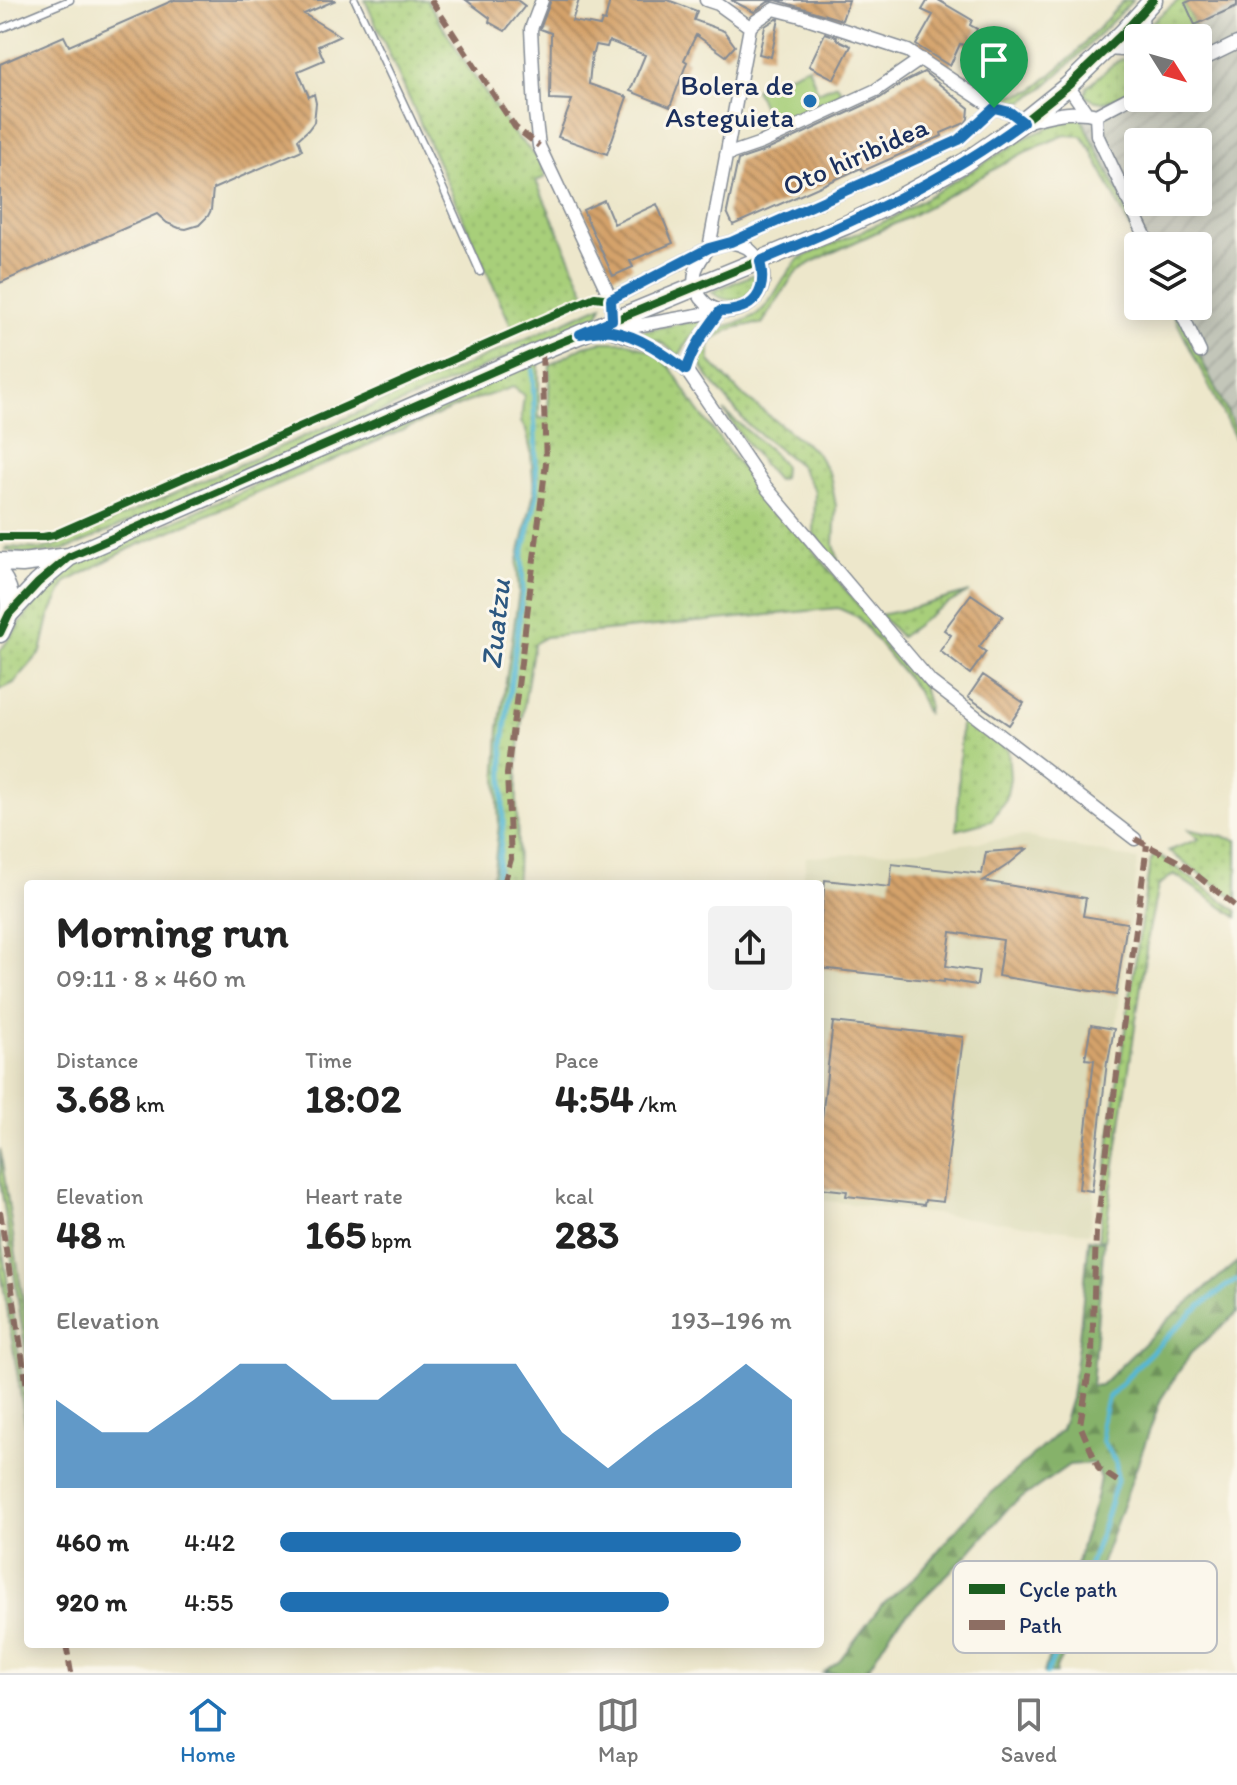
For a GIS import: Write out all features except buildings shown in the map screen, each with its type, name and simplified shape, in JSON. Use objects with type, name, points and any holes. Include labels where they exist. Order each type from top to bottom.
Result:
[{"type":"street","points":[[542,0],[531,29],[539,146],[611,299],[611,325]]},
{"type":"street","points":[[706,0],[718,4],[750,27]]},
{"type":"street","name":"Oto hiribidea","points":[[0,562],[22,563],[69,557],[580,334],[611,325],[694,286],[880,209],[964,163],[1023,122],[1068,86],[1148,6]]},
{"type":"street","points":[[720,311],[709,307],[700,298],[694,286],[696,265],[709,248],[750,27],[774,9],[908,51],[994,108],[1010,112],[1023,122],[1071,113],[1091,113],[1124,99]]},
{"type":"street","points":[[1212,55],[1237,43]]},
{"type":"street","points":[[1106,49],[1124,50]]},
{"type":"street","points":[[726,155],[761,143],[876,90],[921,59]]},
{"type":"street","points":[[1068,86],[1091,113],[1097,135],[1143,232]]},
{"type":"street","name":"Oto hiribidea","points":[[611,299],[709,248],[731,242],[959,140],[994,108]]},
{"type":"street","points":[[611,325],[736,311],[750,305],[760,292],[764,277],[760,261],[748,248],[731,242]]},
{"type":"street","points":[[686,370],[703,334],[720,311]]},
{"type":"street","points":[[1185,320],[1200,352]]},
{"type":"street","points":[[611,325],[664,353],[686,370],[765,486],[931,682],[1135,839]]},
{"type":"street","name":"Oto hiribidea","points":[[0,633],[9,614],[38,583],[69,557]]},
{"type":"street","points":[[0,575],[8,590],[9,614]]},
{"type":"lane","points":[[0,29],[70,0]]},
{"type":"lane","points":[[355,0],[480,272]]},
{"type":"shaded area","points":[[1189,0],[1237,0],[1237,432],[1182,320],[1212,320],[1212,232],[1138,232],[1130,216],[1212,216],[1212,128],[1124,128],[1124,204],[1082,119],[1101,104],[1124,93],[1124,112],[1212,112],[1212,24],[1195,24],[1185,3]]},
{"type":"shaded area","points":[[1023,836],[1138,860],[1089,1233],[824,1200],[824,880],[803,880],[806,857],[917,850]]},
{"type":"green space","points":[[365,0],[427,0],[514,134],[539,159],[546,177],[536,181],[587,296],[513,330]]},
{"type":"green space","points":[[1124,0],[1133,0],[1076,58],[1024,101],[991,102],[974,83],[973,73],[975,83],[999,96],[1033,90],[1073,56]]},
{"type":"green space","points":[[1179,0],[1189,0],[1185,4],[1195,24],[1150,23]]},
{"type":"green space","points":[[1124,59],[1124,94],[1105,101],[1085,95],[1087,87],[1114,63]]},
{"type":"green space","points":[[808,66],[818,92],[837,84],[842,93],[782,120],[777,110],[766,114],[755,89]]},
{"type":"green space","points":[[1075,117],[1082,119],[1124,204],[1124,216],[1082,136],[1065,135],[1027,151],[907,218],[814,261],[795,273],[762,324],[734,328],[709,344],[710,361],[741,394],[816,452],[830,475],[836,506],[834,544],[839,565],[814,534],[815,491],[799,465],[748,425],[707,376],[698,358],[703,344],[717,330],[753,317],[762,310],[800,258],[892,218],[1029,136]]},
{"type":"green space","points":[[1124,216],[1130,216],[1138,232],[1132,232]]},
{"type":"green space","points":[[755,274],[751,290],[740,299],[727,299],[711,292]]},
{"type":"green space","points":[[602,305],[599,314],[585,323],[70,548],[29,554],[5,549],[41,549],[57,545]]},
{"type":"green space","points":[[707,319],[692,334],[679,356],[664,344],[640,333],[640,331]]},
{"type":"green space","points":[[1176,320],[1182,320],[1237,432],[1237,442]]},
{"type":"green space","points":[[601,342],[627,342],[653,352],[670,367],[734,458],[807,542],[922,684],[928,703],[927,714],[916,689],[858,617],[838,608],[545,637],[534,644],[525,697],[517,785],[516,880],[491,880],[499,825],[499,729],[519,592],[517,564],[534,493],[531,452],[521,422],[524,395],[513,387],[465,403],[129,549],[66,582],[49,617],[41,652],[14,683],[0,690],[0,651],[47,587],[71,566],[539,361],[539,418],[548,418],[550,365],[584,346]]},
{"type":"green space","points":[[724,411],[772,452],[784,466],[783,478],[777,480]]},
{"type":"green space","points":[[969,592],[935,611],[901,637],[880,615],[912,608]]},
{"type":"green space","points":[[961,721],[986,733],[1008,750],[1010,778],[1006,799],[991,821],[957,830]]},
{"type":"green space","points":[[1187,829],[1237,840],[1237,900],[1168,851],[1199,839]]},
{"type":"green space","points":[[1154,855],[1159,855],[1237,911],[1237,917],[1174,874],[1158,886],[1104,1241],[1099,1238],[1114,1105],[1150,862]]},
{"type":"green space","points":[[0,1149],[24,1307],[24,1339],[0,1179]]},
{"type":"green space","points":[[0,1233],[24,1390],[24,1416],[0,1265]]},
{"type":"green space","points":[[1089,1239],[1104,1241],[1092,1386],[1101,1385],[1170,1318],[1237,1262],[1237,1313],[1191,1353],[1161,1399],[1103,1561],[1077,1561],[1100,1478],[1093,1463],[1069,1465],[1009,1507],[961,1561],[953,1561],[953,1569],[894,1627],[869,1667],[861,1673],[823,1673],[838,1662],[881,1606],[918,1574],[975,1508],[1061,1430],[1071,1398]]},
{"type":"green space","points":[[1050,1653],[1064,1653],[1056,1673],[1044,1673]]},
{"type":"waterway","name":"Zuatzu","points":[[496,880],[503,824],[503,744],[523,590],[522,557],[537,496],[533,370]]},
{"type":"waterway","points":[[1091,1561],[1117,1481],[1116,1463],[1103,1442],[1101,1424],[1107,1399],[1193,1312],[1237,1280]]},
{"type":"waterway","points":[[1047,1673],[1055,1653]]},
{"type":"marked path","points":[[431,0],[515,127],[539,146]]},
{"type":"marked path","points":[[505,880],[511,859],[507,774],[546,463],[542,350]]},
{"type":"marked path","points":[[1135,839],[1181,863],[1237,907]]},
{"type":"marked path","points":[[1117,1481],[1099,1469],[1080,1425],[1092,1353],[1096,1233],[1147,845]]},
{"type":"marked path","points":[[0,1211],[24,1368]]},
{"type":"marked path","points":[[67,1648],[71,1673]]},
{"type":"cycle path","points":[[0,633],[9,614],[38,583],[69,557],[542,350],[846,225],[964,163],[1068,86],[1153,0]]},
{"type":"cycle path","points":[[0,537],[54,535],[595,297],[611,299]]},
{"type":"place","name":"Bolera de Asteguieta","points":[[810,101]]},
{"type":"route","points":[[994,108],[1010,112],[1023,122],[964,163],[880,209],[760,261],[764,277],[760,292],[750,305],[736,311],[720,311],[703,334],[686,370],[664,353],[635,339],[610,331],[580,334],[612,320],[611,299],[709,248],[731,242],[959,140],[994,108]]}]
